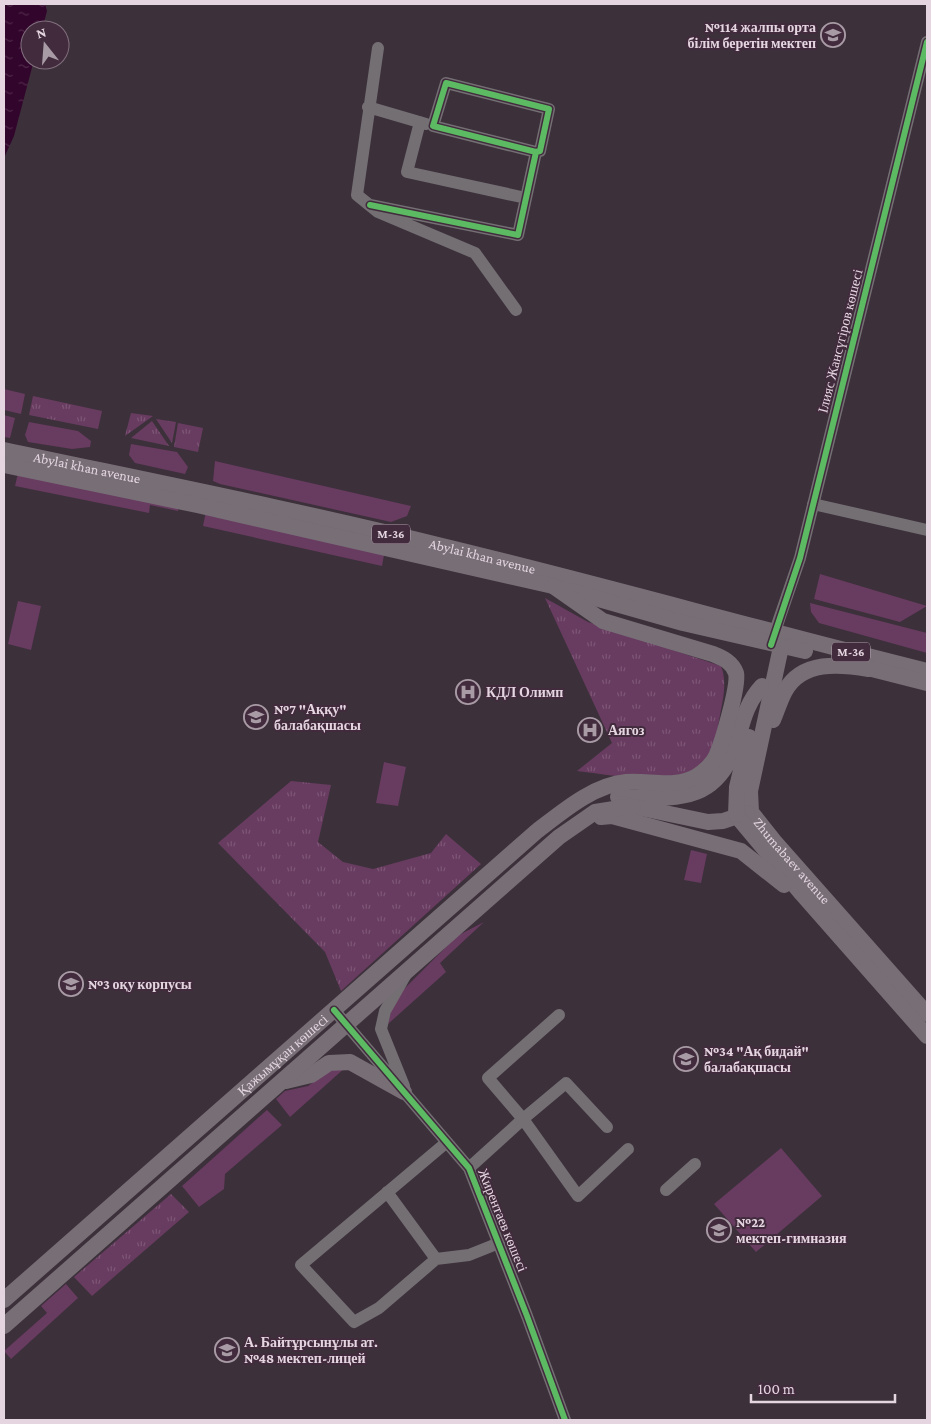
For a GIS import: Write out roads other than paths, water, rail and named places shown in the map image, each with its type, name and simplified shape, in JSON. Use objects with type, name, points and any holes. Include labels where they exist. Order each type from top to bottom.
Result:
[{"type":"main road","name":"Abylai khan avenue","points":[[4,450],[410,538],[557,574],[927,683]]},
{"type":"main road","name":"Abylai khan avenue","points":[[4,465],[197,505],[778,640],[927,671]]},
{"type":"main road","name":"Қажымұқан көшесі","points":[[4,1300],[537,831],[589,795],[615,784],[685,782],[698,776],[717,755],[737,685],[735,672],[727,660],[713,654],[603,621],[552,586]]},
{"type":"main road","points":[[589,795],[708,822],[723,821],[743,814],[737,787],[762,686],[778,640]]},
{"type":"main road","name":"Zhumabaev avenue","points":[[743,814],[760,747],[778,640]]},
{"type":"main road","points":[[760,747],[785,691],[794,679],[805,672],[816,667],[830,665],[886,672]]},
{"type":"main road","points":[[589,795],[679,798],[708,786],[725,768],[733,752],[750,699],[762,686]]},
{"type":"main road","name":"Қажымұқан көшесі","points":[[4,1326],[579,821],[595,812],[633,806]]},
{"type":"main road","name":"Zhumabaev avenue","points":[[743,814],[802,894],[927,1036]]},
{"type":"main road","name":"Zhumabaev avenue","points":[[743,814],[774,842],[927,1014]]},
{"type":"main road","points":[[579,821],[612,816],[741,851],[789,889],[802,894]]},
{"type":"main road","points":[[284,1082],[311,1075],[329,1063],[350,1062],[407,1096]]},
{"type":"street","name":"Ілияс Жансүгіров көшесі","points":[[778,640],[785,600],[800,558],[927,42]]},
{"type":"street","points":[[378,48],[357,194],[378,212],[475,253],[516,310]]},
{"type":"street","points":[[370,205],[518,235],[536,152],[540,151],[549,109],[446,83],[433,126]]},
{"type":"street","points":[[368,107],[433,126],[536,152]]},
{"type":"street","points":[[420,122],[407,172],[526,198]]},
{"type":"street","points":[[813,504],[927,530]]},
{"type":"street","points":[[406,974],[385,1011],[381,1029],[407,1096]]},
{"type":"street","name":"Жирентаев көшесі","points":[[334,1010],[470,1168],[564,1420]]},
{"type":"street","points":[[559,1015],[488,1078],[522,1119],[578,1196],[628,1149]]},
{"type":"street","points":[[470,1168],[522,1119],[566,1083],[607,1127]]},
{"type":"street","points":[[446,1142],[301,1265],[354,1322],[379,1308],[436,1259],[470,1255],[499,1244]]},
{"type":"street","points":[[666,1190],[695,1164]]},
{"type":"street","points":[[387,1192],[436,1259]]},
{"type":"water","points":[[4,4],[45,4],[47,11],[45,20],[20,20],[20,70],[31,70],[14,136],[4,158]]},
{"type":"place","name":"№114 жалпы орта білім беретін мектеп","points":[[833,35]]},
{"type":"place","name":"КДЛ Олимп","points":[[468,692]]},
{"type":"place","name":"№7 \"Аққу\" балабақшасы","points":[[256,717]]},
{"type":"place","name":"Аягоз","points":[[590,730]]},
{"type":"place","name":"№3 оқу корпусы","points":[[71,984]]},
{"type":"place","name":"№34 \"Ақ бидай\" балабақшасы","points":[[686,1059]]},
{"type":"place","name":"№22 мектеп-гимназия","points":[[719,1230]]},
{"type":"place","name":"А. Байтұрсынұлы ат. №48 мектеп-лицей","points":[[227,1350]]}]
